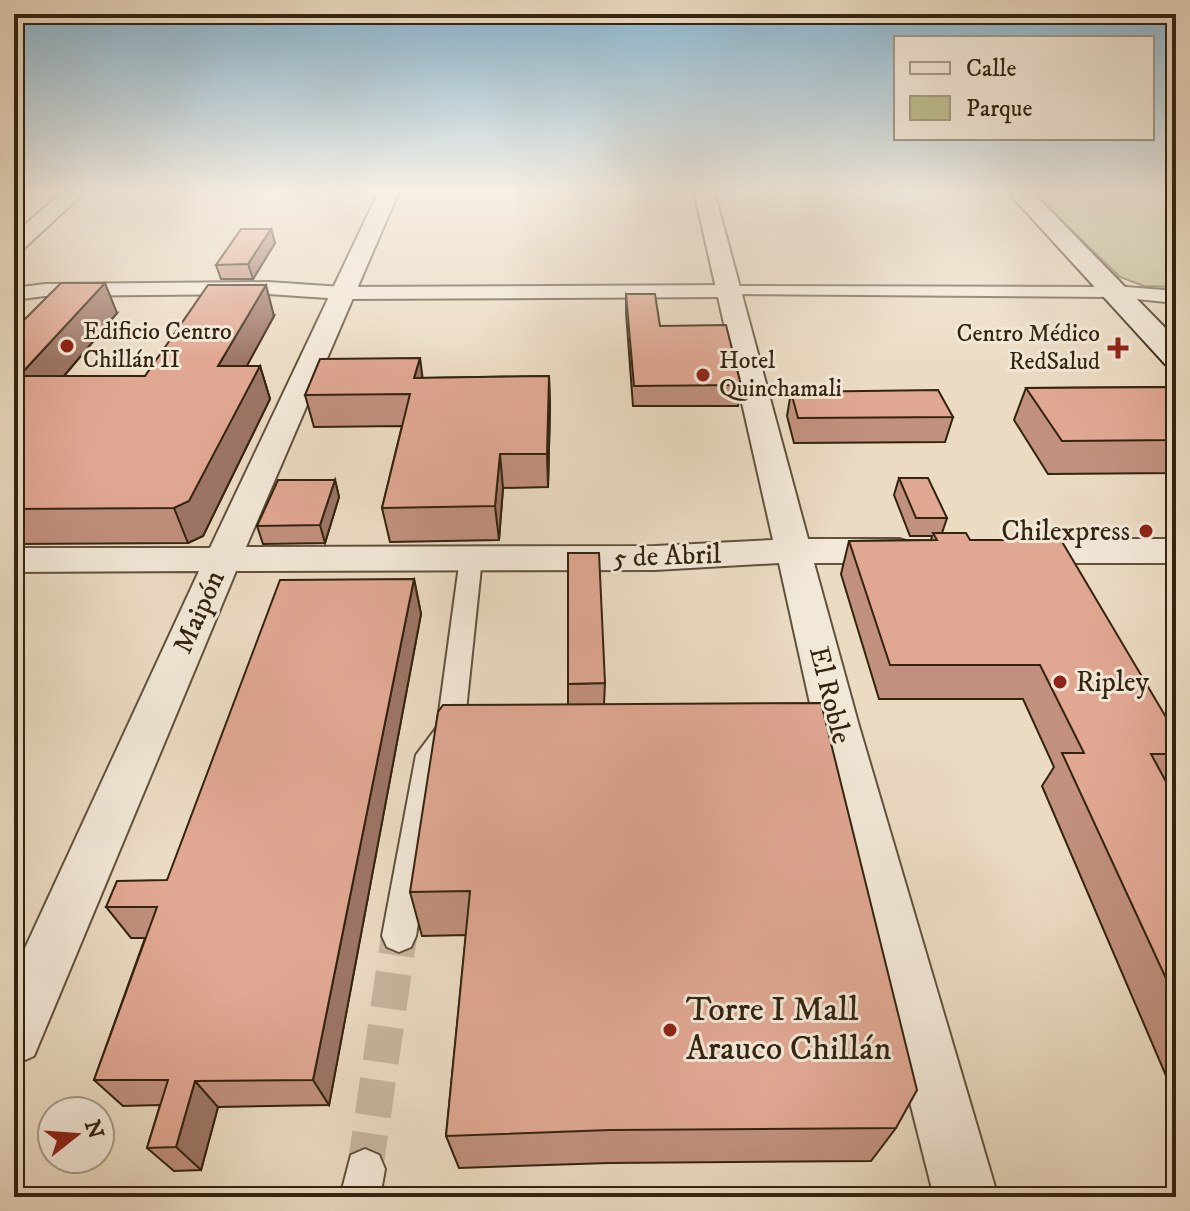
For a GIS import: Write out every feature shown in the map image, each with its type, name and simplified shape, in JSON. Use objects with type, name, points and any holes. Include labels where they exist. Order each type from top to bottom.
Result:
[{"type":"main road","points":[[1072,248],[1176,357]]},
{"type":"street","name":"Maipón","points":[[14,1036],[222,559],[363,248]]},
{"type":"street","name":"El Roble","points":[[719,248],[795,551],[821,726],[966,1197]]},
{"type":"street","points":[[14,297],[306,299],[342,293],[730,291],[1114,292],[1176,297]]},
{"type":"street","name":"5 de Abril","points":[[14,560],[655,558],[795,551],[939,551]]},
{"type":"street","points":[[986,551],[1176,551]]},
{"type":"street","points":[[399,936],[430,755],[450,730],[471,558]]},
{"type":"street","points":[[450,730],[482,729]]},
{"type":"green space","points":[[1090,248],[1176,248],[1176,287],[1144,286],[1120,277]]},
{"type":"building","points":[[228,248],[259,248],[248,264],[216,265]]},
{"type":"building","points":[[61,283],[105,283],[19,376],[145,376],[208,285],[266,285],[218,366],[260,366],[189,501],[174,508],[14,509],[14,330]]},
{"type":"building","points":[[626,294],[655,294],[660,326],[726,325],[741,385],[634,386]]},
{"type":"building","points":[[420,358],[414,378],[549,376],[547,454],[500,454],[495,506],[382,508],[410,394],[305,395],[320,359]]},
{"type":"building","points":[[1176,387],[1176,440],[1062,441],[1026,388]]},
{"type":"building","points":[[938,390],[953,417],[798,418],[791,392]]},
{"type":"building","points":[[899,478],[928,478],[947,518],[916,518]]},
{"type":"building","points":[[278,480],[335,480],[320,525],[257,526]]},
{"type":"building","points":[[933,533],[966,533],[970,540],[1061,540],[1176,734],[1176,754],[1151,754],[1176,800],[1176,1000],[1062,753],[1084,753],[1040,665],[890,665],[849,541],[937,540]]},
{"type":"building","points":[[568,553],[599,553],[605,683],[568,684]]},
{"type":"building","points":[[414,579],[313,1080],[195,1081],[176,1147],[147,1148],[168,1080],[94,1080],[157,907],[106,907],[117,881],[167,880],[280,580]]},
{"type":"building","name":"Torre I Mall Arauco Chillán","points":[[821,703],[917,1090],[896,1128],[610,1130],[446,1136],[470,891],[410,892],[438,712],[443,705]]},
{"type":"tunnel","points":[[365,1169],[399,936]]},
{"type":"place","name":"Edificio Centro Chillán II","points":[[67,346]]},
{"type":"place","name":"Centro Médico RedSalud","points":[[1118,348]]},
{"type":"place","name":"Hotel Quinchamali","points":[[703,375]]},
{"type":"place","name":"Chilexpress","points":[[1146,531]]},
{"type":"place","name":"Ripley","points":[[1060,682]]},
{"type":"place","name":"Torre I Mall Arauco Chillán","points":[[670,1030]]}]
